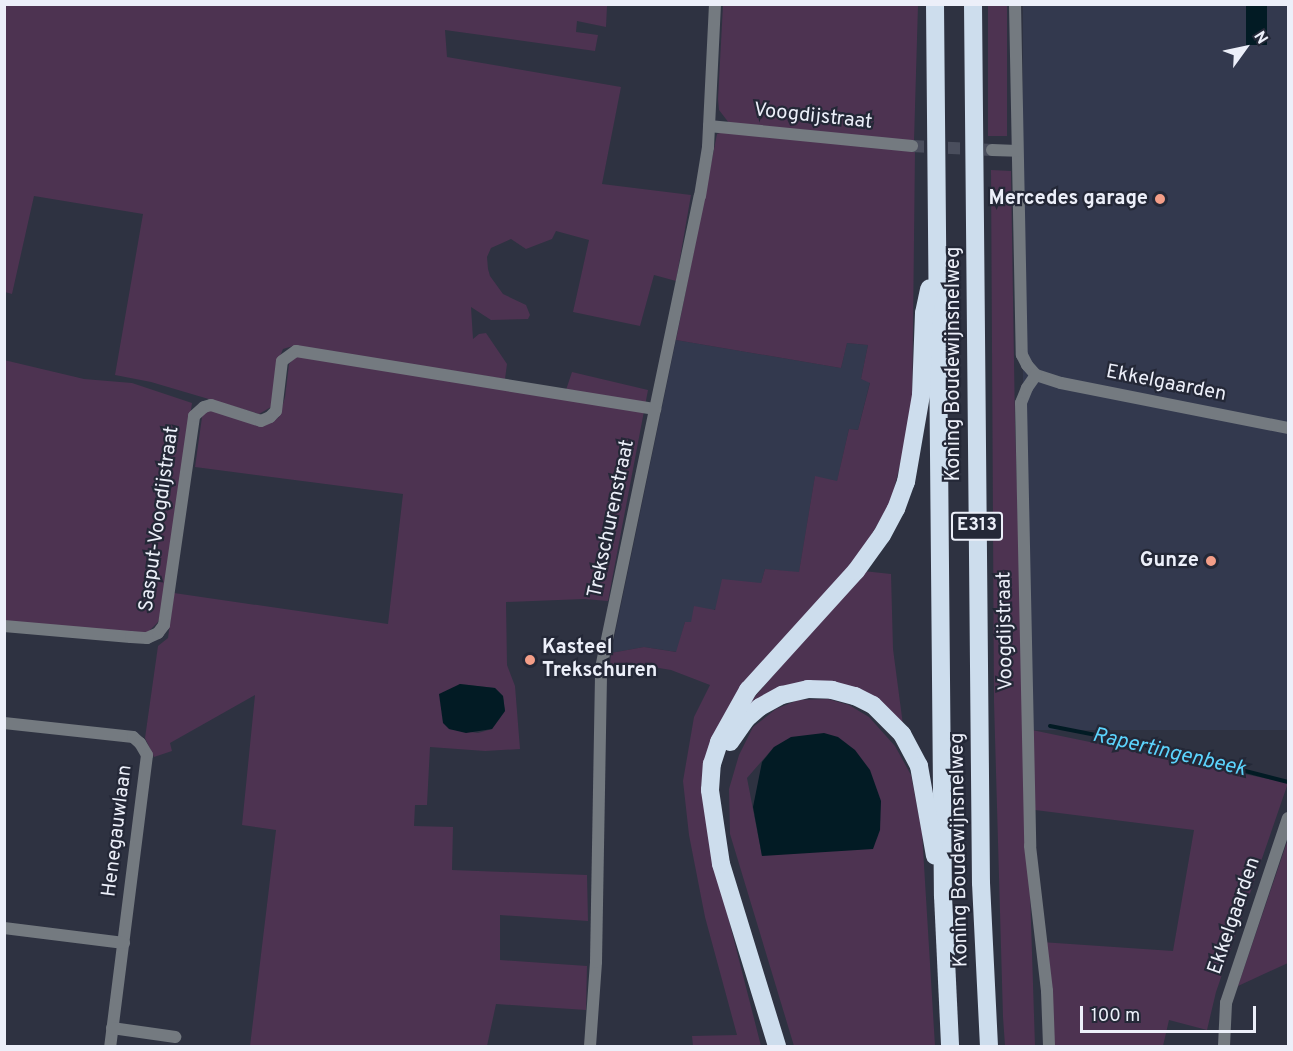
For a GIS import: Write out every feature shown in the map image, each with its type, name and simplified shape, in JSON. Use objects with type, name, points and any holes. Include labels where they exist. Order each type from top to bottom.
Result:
[{"type":"highway","name":"Koning Boudewijnsnelweg","points":[[935,4],[943,896],[950,1047]]},
{"type":"highway","name":"Koning Boudewijnsnelweg","points":[[973,4],[981,883],[989,1047]]},
{"type":"highway","points":[[777,1047],[721,864],[712,816],[710,790],[712,764],[718,742],[748,690],[863,562],[896,509],[906,482],[921,395],[924,313],[936,246]]},
{"type":"highway","points":[[712,816],[726,750],[733,736],[760,707],[782,695],[808,689],[832,690],[855,696],[888,717],[902,734],[919,766],[943,896]]},
{"type":"street","name":"Trekschurenstraat","points":[[590,1047],[596,962],[602,668],[700,196],[710,126],[715,4]]},
{"type":"street","points":[[1015,4],[1022,356],[1036,375]]},
{"type":"street","name":"Voogdijstraat","points":[[710,126],[912,146]]},
{"type":"street","points":[[992,150],[1017,151]]},
{"type":"street","name":"Sasput-Voogdijstraat","points":[[4,626],[147,638],[158,633],[164,624],[194,416],[204,407],[211,405],[261,421],[270,417],[276,411],[282,361],[296,351],[655,409]]},
{"type":"street","name":"Voogdijstraat","points":[[1036,375],[1021,403],[1030,846],[1047,991],[1049,1047]]},
{"type":"street","name":"Ekkelgaarden","points":[[1036,375],[1061,383],[1288,428]]},
{"type":"street","name":"Henegauwlaan","points":[[4,723],[133,736],[140,742],[147,755],[110,1047]]},
{"type":"street","name":"Ekkelgaarden","points":[[1224,1047],[1226,1003],[1288,818]]},
{"type":"street","points":[[4,928],[124,943]]},
{"type":"street","points":[[112,1028],[175,1037]]},
{"type":"street","name":"Ekkelgaarden","points":[[1224,1028],[1230,1047]]},
{"type":"shaded area","points":[[601,4],[607,6],[606,27],[577,21],[576,32],[598,35],[595,51],[445,30],[447,57],[621,87],[602,184],[691,195],[676,281],[654,275],[640,326],[573,312],[589,240],[556,231],[552,239],[526,249],[511,239],[491,248],[487,257],[488,269],[490,276],[503,294],[526,305],[530,315],[528,319],[491,320],[471,307],[473,339],[479,334],[486,333],[507,364],[505,379],[293,346],[283,349],[279,359],[271,407],[259,414],[151,382],[115,375],[143,214],[34,196],[12,294],[5,292],[5,5]]},
{"type":"shaded area","points":[[723,5],[918,5],[914,141],[729,123],[719,110],[718,99]]},
{"type":"shaded area","points":[[988,5],[1007,5],[1007,136],[988,136]]},
{"type":"shaded area","points":[[1023,5],[1288,5],[1288,730],[1023,730]]},
{"type":"shaded area","points":[[1246,5],[1267,5],[1267,45],[1246,45]]},
{"type":"shaded area","points":[[723,132],[915,150],[912,417],[891,501],[862,551],[715,735],[710,846],[761,1046],[693,1046],[692,1036],[737,1035],[705,917],[689,835],[683,781],[694,717],[710,685],[671,670],[641,665],[610,665],[611,653],[644,647],[676,652],[685,622],[691,622],[694,606],[715,610],[722,579],[761,583],[765,569],[799,572],[815,476],[837,481],[849,429],[858,430],[870,383],[861,379],[868,345],[847,343],[841,368],[676,340],[717,134]]},
{"type":"shaded area","points":[[991,170],[1011,171],[1015,424],[1035,1046],[1005,1046],[1003,1017],[994,702]]},
{"type":"shaded area","points":[[676,340],[841,368],[847,343],[868,345],[861,379],[870,382],[858,430],[849,429],[837,482],[815,477],[799,573],[765,569],[761,583],[691,623],[685,622],[677,652],[644,647],[611,653]]},
{"type":"shaded area","points":[[296,356],[564,396],[572,372],[648,390],[608,601],[584,599],[506,602],[507,665],[515,686],[520,749],[485,751],[430,747],[427,805],[415,805],[414,826],[453,827],[452,870],[587,875],[588,921],[500,915],[500,960],[587,966],[586,1010],[496,1004],[487,1046],[250,1046],[276,830],[242,825],[255,695],[170,743],[172,751],[154,757],[145,738],[158,646],[168,638],[174,593],[388,624],[403,494],[195,467],[202,417],[207,410],[271,423],[279,417],[285,397],[289,364]],"holes":[[[459,684],[495,688],[503,696],[505,711],[492,729],[478,733],[449,729]]]},
{"type":"shaded area","points":[[4,360],[84,379],[132,383],[192,403],[162,610],[158,622],[147,633],[5,621]]},
{"type":"shaded area","points":[[863,571],[891,574],[893,649],[903,725],[853,688],[746,707]]},
{"type":"shaded area","points":[[460,684],[495,688],[503,696],[505,711],[492,729],[466,733],[449,729],[443,723],[439,694]]},
{"type":"shaded area","points":[[828,699],[849,705],[869,717],[895,746],[911,775],[922,832],[935,1046],[794,1046],[730,834],[729,789],[739,755],[753,727],[776,709],[798,700]],"holes":[[[774,747],[762,856],[747,778]]]},
{"type":"shaded area","points":[[1032,730],[1288,783],[1216,992],[1207,1030],[1169,1020],[1163,1046],[1047,1046],[1041,942],[1173,951],[1194,830],[1035,810]]},
{"type":"shaded area","points":[[824,733],[838,737],[855,750],[870,770],[881,801],[880,830],[873,849],[762,856],[753,807],[762,762],[774,747],[791,737]]},
{"type":"shaded area","points":[[1288,839],[1288,963],[1238,986]]},
{"type":"waterway","name":"Rapertingenbeek","points":[[1050,726],[1137,743],[1288,782]]},
{"type":"tunnel","points":[[912,146],[992,150]]},
{"type":"place","name":"Mercedes garage","points":[[1160,199]]},
{"type":"place","name":"Gunze","points":[[1211,561]]},
{"type":"place","name":"Kasteel Trekschuren","points":[[530,660]]}]
